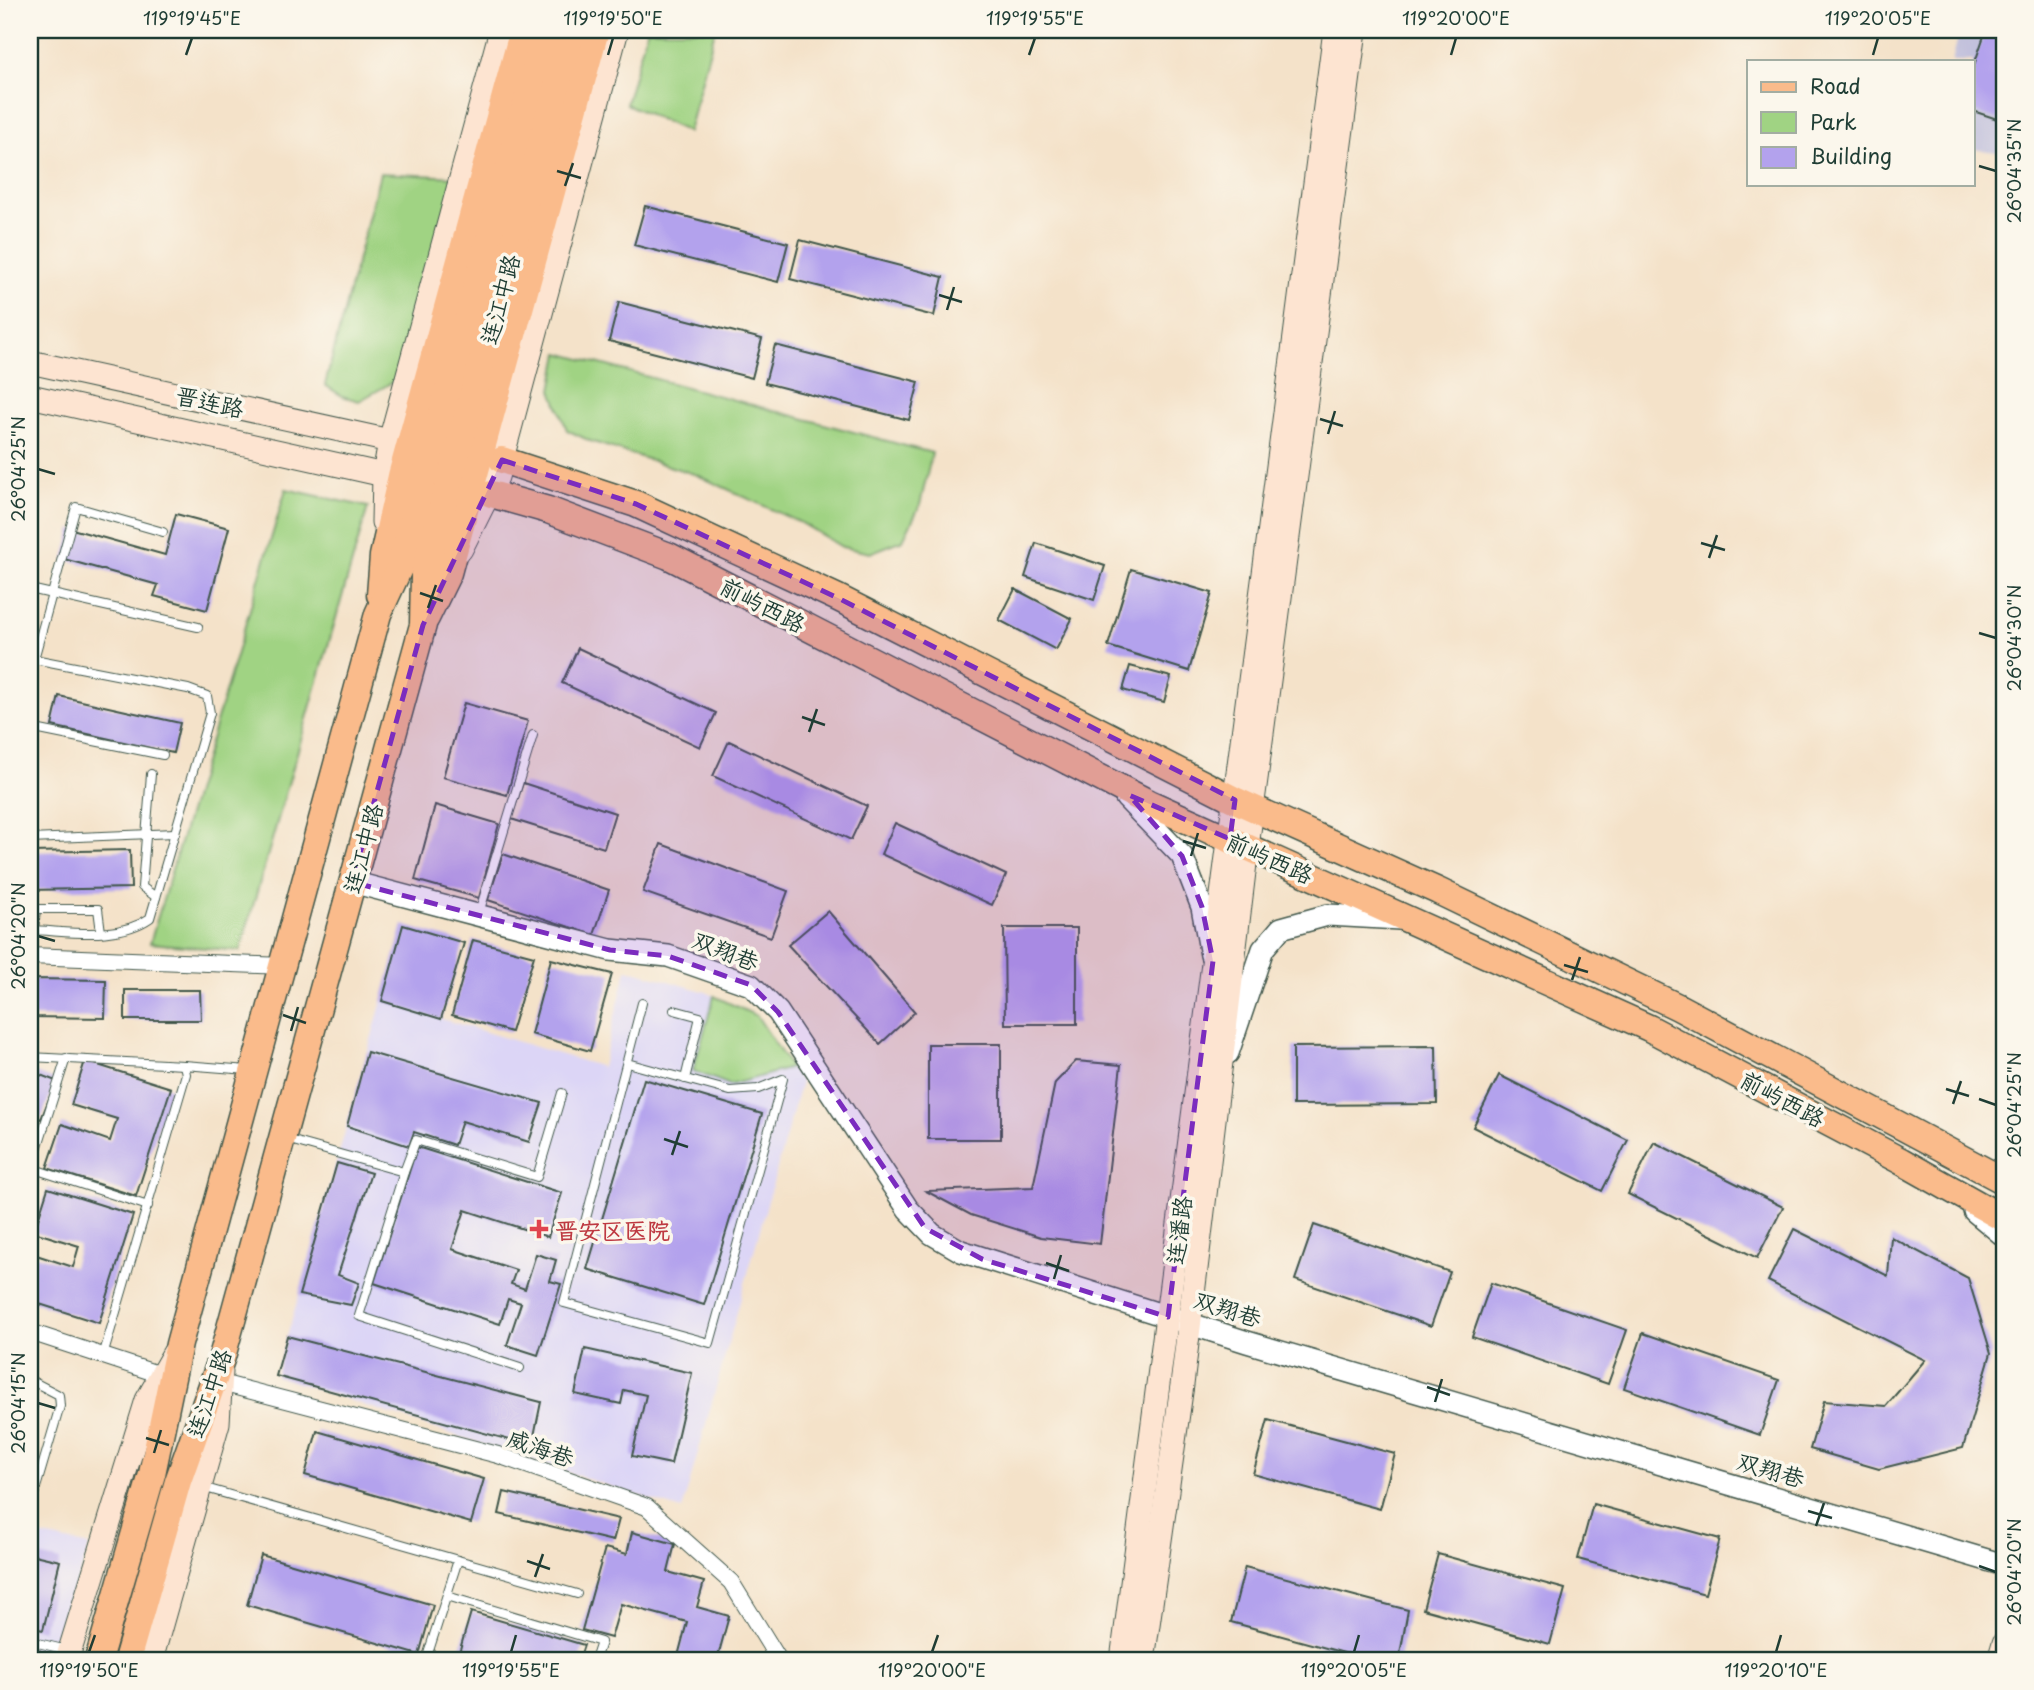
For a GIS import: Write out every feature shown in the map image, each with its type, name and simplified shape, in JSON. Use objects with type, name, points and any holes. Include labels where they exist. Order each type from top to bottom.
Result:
[{"type":"main road","points":[[393,476],[390,441],[501,30]]},
{"type":"main road","points":[[379,614],[393,476],[523,30]]},
{"type":"main road","name":"连江中路","points":[[127,1660],[189,1484],[280,1138],[423,625],[424,574],[446,449],[546,30]]},
{"type":"main road","name":"连江中路","points":[[98,1660],[152,1474],[179,1344],[379,614],[446,449],[572,30]]},
{"type":"main road","points":[[448,573],[596,30]]},
{"type":"main road","points":[[423,625],[491,494],[617,30]]},
{"type":"main road","points":[[1244,805],[1335,30]]},
{"type":"main road","points":[[1244,805],[1355,30]]},
{"type":"main road","name":"晋连路","points":[[30,362],[390,441]]},
{"type":"main road","name":"晋连路","points":[[30,396],[393,476]]},
{"type":"main road","name":"前屿西路","points":[[502,460],[636,504],[812,586],[1244,805],[1583,960],[2002,1178]]},
{"type":"main road","name":"前屿西路","points":[[491,494],[548,510],[669,556],[1115,786],[1649,1028],[2004,1219]]},
{"type":"main road","name":"连潘路","points":[[1143,1660],[1213,961],[1244,805]]},
{"type":"main road","name":"连潘路","points":[[1122,1660],[1219,1079],[1238,843]]},
{"type":"main road","points":[[69,1656],[147,1400],[179,1344]]},
{"type":"main road","points":[[151,1660],[189,1484]]},
{"type":"main road","points":[[1999,1660],[2004,1643]]},
{"type":"street","points":[[1115,786],[1182,856],[1202,906],[1213,961]]},
{"type":"street","name":"双翔巷","points":[[352,882],[479,913],[610,950],[668,956],[751,985],[778,1012],[899,1197],[925,1228],[951,1245],[982,1259],[1178,1320],[2004,1564]]},
{"type":"street","points":[[1219,1079],[1263,949],[1282,928],[1328,915],[1413,920]]},
{"type":"street","points":[[30,956],[284,965]]},
{"type":"street","points":[[1937,1181],[2004,1236]]},
{"type":"street","points":[[30,1332],[161,1375]]},
{"type":"street","name":"威海巷","points":[[221,1370],[498,1455],[647,1507],[731,1582],[779,1660]]},
{"type":"lane","points":[[30,670],[76,507],[163,533]]},
{"type":"lane","points":[[30,589],[198,627]]},
{"type":"lane","points":[[34,659],[188,689],[207,696],[210,713],[150,918],[138,927],[101,932],[32,930],[36,909],[98,909],[101,932]]},
{"type":"lane","points":[[30,728],[163,755]]},
{"type":"lane","points":[[479,913],[533,735]]},
{"type":"lane","points":[[151,774],[144,834],[142,887],[156,897]]},
{"type":"lane","points":[[30,839],[175,833]]},
{"type":"lane","points":[[627,1063],[730,1091],[758,1088],[783,1079],[710,1343],[564,1303],[642,1003]]},
{"type":"lane","points":[[674,1010],[700,1017],[685,1079]]},
{"type":"lane","points":[[30,1057],[254,1070]]},
{"type":"lane","points":[[66,1058],[30,1170],[148,1206]]},
{"type":"lane","points":[[103,1356],[186,1074],[184,1065]]},
{"type":"lane","points":[[520,1368],[359,1316],[416,1140],[537,1177],[562,1094]]},
{"type":"lane","points":[[30,1135],[42,1136]]},
{"type":"lane","points":[[280,1138],[404,1172]]},
{"type":"lane","points":[[30,1380],[59,1395],[60,1406],[30,1508]]},
{"type":"lane","points":[[189,1484],[577,1594]]},
{"type":"lane","points":[[426,1660],[458,1560]]},
{"type":"lane","points":[[447,1596],[601,1642],[595,1660]]},
{"type":"lane","points":[[30,1641],[69,1656]]},
{"type":"highlighted area","points":[[502,460],[636,504],[838,598],[1235,800],[1230,839],[1129,795],[1182,856],[1202,907],[1213,961],[1168,1317],[982,1259],[925,1228],[778,1012],[751,985],[668,956],[610,950],[352,882],[423,625]]},
{"type":"shaded area","points":[[1960,30],[2004,30],[2004,153],[1974,149],[1974,60],[1952,60]]},
{"type":"shaded area","name":"晋安区医院","points":[[627,969],[706,992],[757,1016],[801,1082],[682,1510],[276,1376],[382,1001],[602,1067]]},
{"type":"shaded area","points":[[30,1533],[89,1546],[52,1660],[30,1660]]},
{"type":"green space","points":[[647,30],[715,30],[688,132],[626,104]]},
{"type":"green space","points":[[380,173],[456,177],[396,380],[359,401],[342,396],[325,385]]},
{"type":"green space","points":[[559,353],[932,453],[920,505],[903,540],[870,553],[842,547],[803,524],[697,475],[590,441],[567,430],[552,390]]},
{"type":"green space","points":[[286,489],[368,507],[240,951],[150,943]]},
{"type":"green space","points":[[714,996],[757,1016],[791,1068],[730,1085],[693,1071]]},
{"type":"building","points":[[1986,30],[2004,30],[2004,100],[1997,119],[1974,111],[1974,65]]},
{"type":"building","points":[[645,206],[788,243],[778,282],[634,245]]},
{"type":"building","points":[[800,240],[943,277],[934,316],[790,279]]},
{"type":"building","points":[[619,302],[762,339],[752,378],[609,341]]},
{"type":"building","points":[[775,345],[919,382],[909,420],[765,383]]},
{"type":"building","points":[[176,514],[229,528],[207,610],[154,596],[158,585],[64,559],[72,529],[165,555]]},
{"type":"building","points":[[1036,543],[1105,566],[1094,600],[1025,577]]},
{"type":"building","points":[[1131,569],[1212,593],[1189,671],[1108,646]]},
{"type":"building","points":[[1015,589],[1072,619],[1056,650],[999,620]]},
{"type":"building","points":[[578,648],[716,713],[700,747],[562,683]]},
{"type":"building","points":[[1130,666],[1171,677],[1164,702],[1123,690]]},
{"type":"building","points":[[59,696],[180,723],[173,753],[52,726]]},
{"type":"building","points":[[464,703],[528,721],[507,795],[443,777]]},
{"type":"building","points":[[729,741],[867,806],[851,840],[713,776]]},
{"type":"building","points":[[523,783],[615,813],[604,848],[511,819]]},
{"type":"building","points":[[435,805],[499,824],[479,898],[415,880]]},
{"type":"building","points":[[895,823],[1006,875],[992,905],[881,854]]},
{"type":"building","points":[[661,844],[788,891],[771,937],[643,892]]},
{"type":"building","points":[[130,850],[131,888],[30,890],[30,852]]},
{"type":"building","points":[[503,854],[609,890],[594,935],[488,900]]},
{"type":"building","points":[[828,911],[915,1012],[880,1044],[788,945]]},
{"type":"building","points":[[403,925],[464,943],[441,1019],[382,1001]]},
{"type":"building","points":[[1004,928],[1077,928],[1077,1024],[1005,1024]]},
{"type":"building","points":[[473,940],[534,956],[511,1032],[452,1015]]},
{"type":"building","points":[[551,959],[612,974],[590,1051],[531,1034]]},
{"type":"building","points":[[30,979],[106,980],[105,1018],[30,1017]]},
{"type":"building","points":[[125,990],[200,990],[201,1020],[125,1020]]},
{"type":"building","points":[[928,1044],[1001,1044],[1001,1139],[928,1139]]},
{"type":"building","points":[[1436,1046],[1437,1104],[1293,1105],[1293,1047]]},
{"type":"building","points":[[367,1052],[542,1103],[529,1142],[462,1121],[454,1145],[414,1132],[409,1146],[347,1126]]},
{"type":"building","points":[[85,1061],[171,1088],[136,1196],[47,1168],[62,1124],[110,1141],[117,1119],[71,1105]]},
{"type":"building","points":[[1076,1061],[1121,1065],[1100,1244],[1041,1237],[971,1215],[926,1191],[1033,1187],[1055,1083]]},
{"type":"building","points":[[30,1071],[56,1081],[41,1119],[30,1115]]},
{"type":"building","points":[[1499,1075],[1628,1140],[1602,1191],[1473,1127]]},
{"type":"building","points":[[644,1079],[762,1114],[704,1305],[587,1269]]},
{"type":"building","points":[[1654,1142],[1783,1207],[1757,1258],[1628,1194]]},
{"type":"building","points":[[417,1147],[562,1193],[548,1237],[465,1210],[452,1249],[516,1270],[511,1284],[525,1289],[536,1254],[556,1260],[550,1281],[561,1284],[538,1355],[507,1345],[521,1303],[508,1299],[500,1324],[374,1283]]},
{"type":"building","points":[[337,1163],[371,1173],[338,1275],[359,1283],[351,1305],[299,1295]]},
{"type":"building","points":[[48,1188],[133,1215],[99,1323],[30,1301],[30,1253],[73,1267],[79,1246],[34,1232]]},
{"type":"building","points":[[1314,1225],[1450,1272],[1431,1326],[1295,1280]]},
{"type":"building","points":[[1794,1229],[1888,1276],[1891,1237],[1968,1278],[1991,1353],[1963,1448],[1879,1469],[1810,1449],[1824,1401],[1886,1406],[1925,1360],[1768,1281]]},
{"type":"building","points":[[1491,1283],[1627,1330],[1608,1384],[1472,1337]]},
{"type":"building","points":[[1643,1333],[1779,1380],[1760,1435],[1624,1388]]},
{"type":"building","points":[[287,1336],[541,1402],[532,1446],[276,1376]]},
{"type":"building","points":[[585,1349],[692,1373],[671,1464],[632,1456],[646,1395],[624,1390],[621,1404],[575,1394]]},
{"type":"building","points":[[30,1390],[37,1405],[31,1429],[30,1429]]},
{"type":"building","points":[[1268,1420],[1395,1454],[1380,1509],[1253,1474]]},
{"type":"building","points":[[317,1431],[484,1479],[471,1523],[305,1475]]},
{"type":"building","points":[[504,1492],[619,1519],[613,1541],[499,1514]]},
{"type":"building","points":[[1593,1504],[1720,1539],[1705,1594],[1578,1559]]},
{"type":"building","points":[[632,1532],[675,1544],[668,1572],[704,1582],[697,1607],[729,1616],[717,1660],[677,1660],[687,1622],[621,1604],[611,1638],[582,1630],[605,1548],[627,1554]]},
{"type":"building","points":[[30,1554],[60,1561],[43,1630],[30,1627]]},
{"type":"building","points":[[1438,1554],[1565,1589],[1550,1644],[1423,1609]]},
{"type":"building","points":[[261,1555],[433,1605],[419,1655],[247,1605]]},
{"type":"building","points":[[1245,1567],[1408,1610],[1399,1660],[1370,1660],[1231,1622]]},
{"type":"building","points":[[471,1612],[584,1645],[579,1660],[472,1660],[458,1656]]},
{"type":"building","points":[[30,1650],[37,1652],[34,1660],[30,1660]]},
{"type":"place","name":"晋安区医院","points":[[539,1229]]}]
